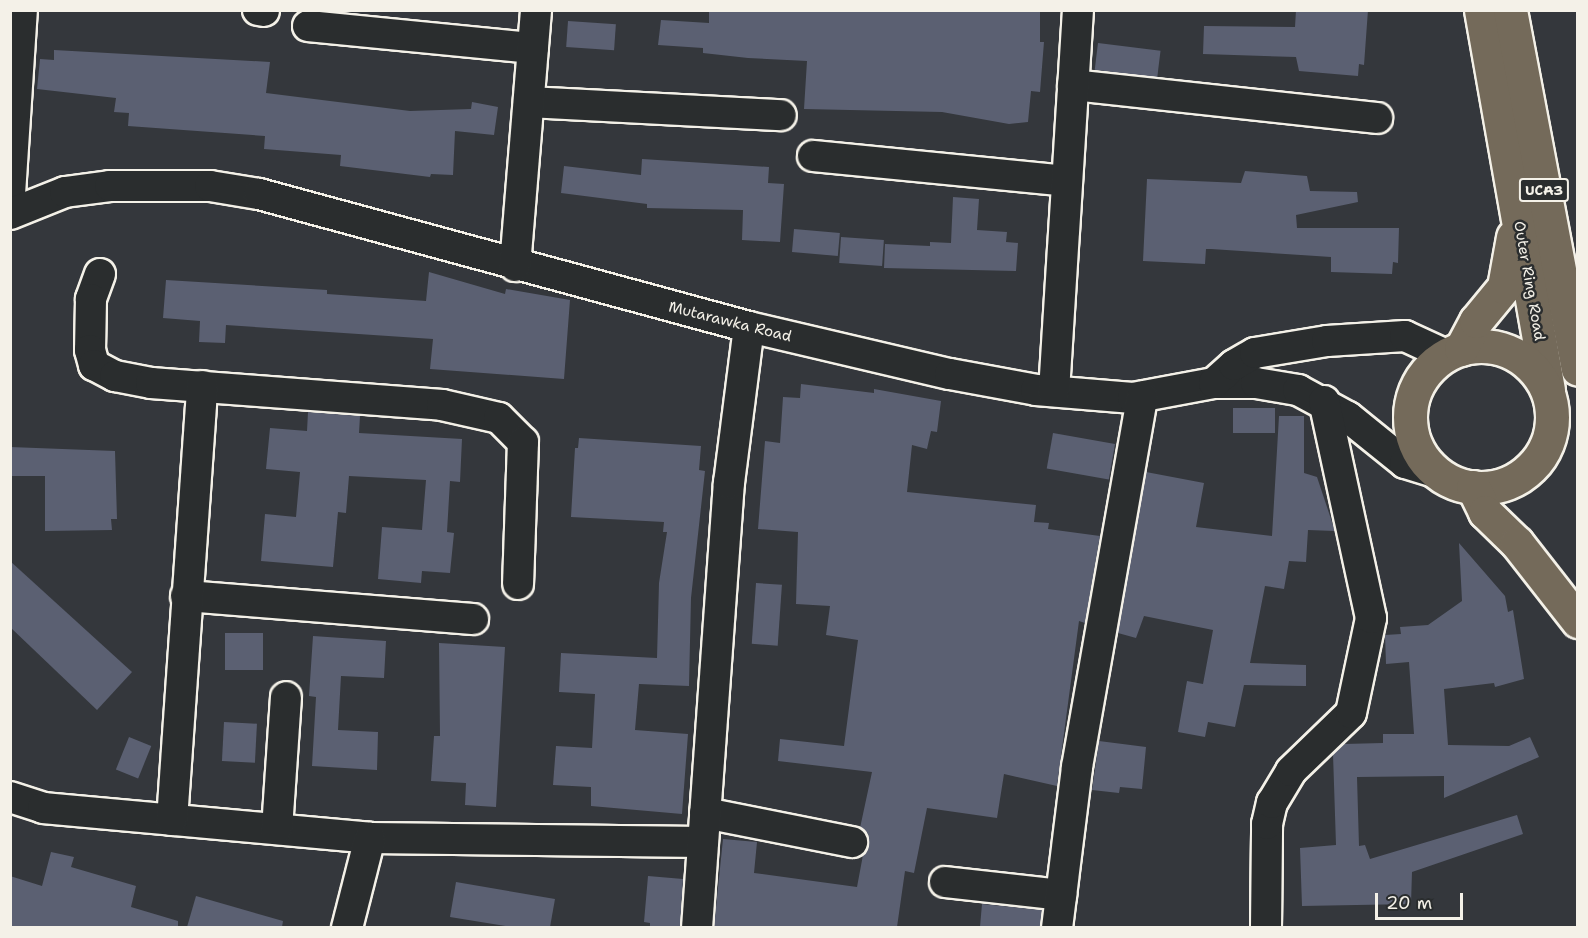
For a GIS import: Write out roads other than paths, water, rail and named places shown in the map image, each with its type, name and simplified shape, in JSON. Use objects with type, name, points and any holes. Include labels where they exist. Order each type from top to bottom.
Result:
[{"type":"main road","name":"Outer Ring Road","points":[[1481,10],[1552,409],[1552,427],[1538,460],[1509,482],[1473,487],[1438,473],[1424,459],[1414,441],[1410,412],[1418,383],[1453,352],[1494,348],[1509,352],[1530,365],[1545,385],[1552,409]]},
{"type":"main road","name":"Outer Ring Road","points":[[1510,10],[1578,369]]},
{"type":"main road","name":"UCA3","points":[[1453,352],[1506,280],[1515,202]]},
{"type":"main road","points":[[1473,487],[1485,512],[1517,543],[1578,621]]},
{"type":"street","points":[[10,194],[15,55],[22,10]]},
{"type":"street","points":[[258,10],[264,11]]},
{"type":"street","points":[[515,266],[536,10]]},
{"type":"street","points":[[1053,391],[1078,10]]},
{"type":"street","points":[[308,26],[533,48]]},
{"type":"street","points":[[1073,85],[1377,118]]},
{"type":"street","points":[[529,102],[781,115]]},
{"type":"street","points":[[813,156],[1067,181]]},
{"type":"street","name":"Mutarawka Road","points":[[10,214],[65,192],[110,186],[210,186],[259,194],[515,266],[749,327],[950,374],[1053,391],[1142,397],[1214,383],[1278,385],[1324,401],[1405,462],[1438,473]]},
{"type":"street","points":[[100,274],[91,299],[90,350],[94,365],[116,376],[151,383],[442,405],[499,418],[523,442],[518,584]]},
{"type":"street","points":[[697,927],[729,483],[749,327]]},
{"type":"street","points":[[1214,383],[1234,365],[1255,353],[1327,341],[1406,336],[1453,352]]},
{"type":"street","points":[[172,820],[202,386]]},
{"type":"street","points":[[1057,927],[1077,767],[1142,397]]},
{"type":"street","points":[[1266,927],[1267,824],[1272,803],[1291,771],[1351,713],[1371,618],[1324,401]]},
{"type":"street","points":[[186,596],[473,619]]},
{"type":"street","points":[[277,829],[286,697]]},
{"type":"street","points":[[10,797],[43,808],[370,837],[704,827],[852,842]]},
{"type":"street","points":[[347,927],[370,837]]},
{"type":"street","points":[[945,882],[1061,895]]}]
